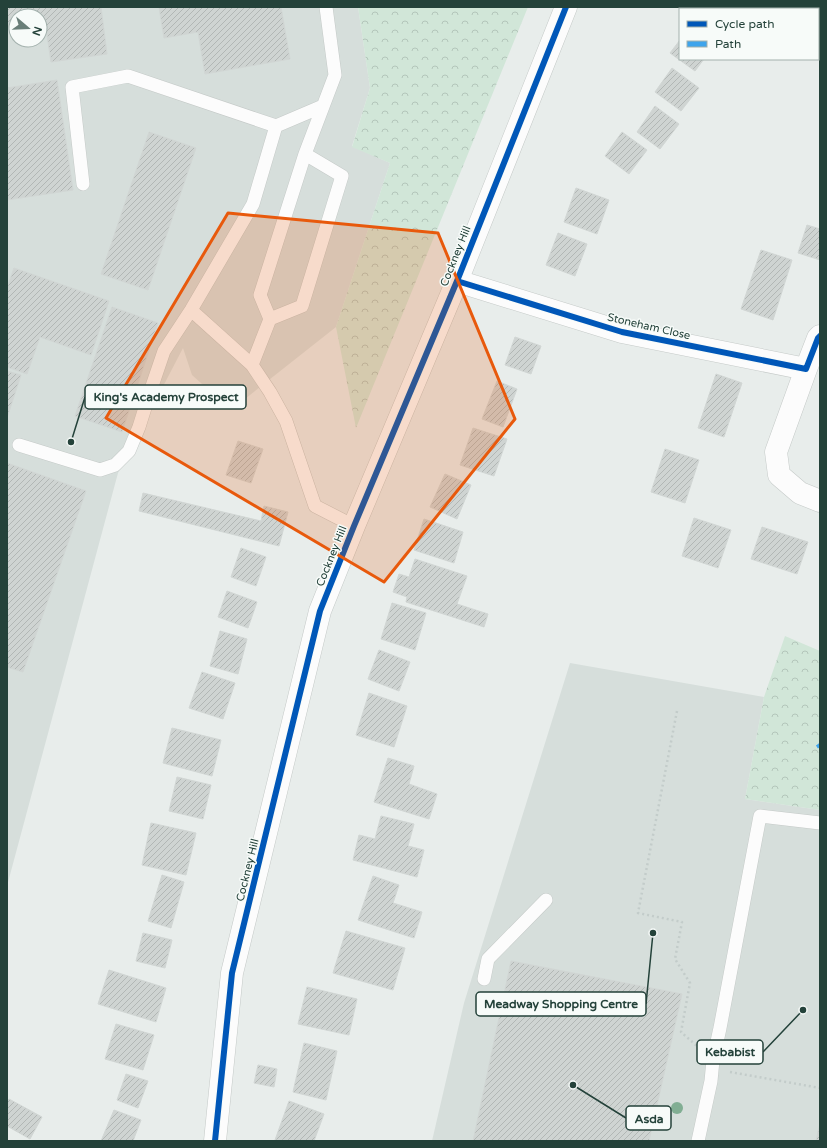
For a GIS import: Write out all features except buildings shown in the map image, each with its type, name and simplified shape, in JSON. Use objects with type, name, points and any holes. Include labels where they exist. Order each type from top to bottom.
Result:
[{"type":"street","name":"Cockney Hill","points":[[215,1141],[232,973],[320,611],[456,281],[566,7]]},
{"type":"street","name":"Stoneham Close","points":[[456,281],[622,332],[806,369]]},
{"type":"street","points":[[820,336],[806,369],[776,452],[779,475],[800,493],[820,501]]},
{"type":"lane","points":[[252,365],[270,319],[260,295],[305,154],[335,75],[326,7]]},
{"type":"lane","points":[[83,184],[72,87],[128,76],[276,126],[323,106]]},
{"type":"lane","points":[[19,445],[100,470],[115,465],[129,451],[140,427],[164,351],[191,310],[253,204],[276,126]]},
{"type":"lane","points":[[270,319],[302,306],[342,176],[305,154]]},
{"type":"lane","points":[[191,310],[252,365],[270,392],[286,421],[315,506],[354,526]]},
{"type":"lane","points":[[698,1141],[711,1081],[713,1060],[760,816],[820,823]]},
{"type":"lane","points":[[484,979],[488,959],[546,900]]},
{"type":"path","points":[[677,712],[638,913],[682,922],[676,959],[690,982],[681,1032],[727,1072],[820,1088]]},
{"type":"highlighted area","points":[[228,213],[438,233],[515,419],[384,582],[106,418]]},
{"type":"shaded area","points":[[7,7],[358,7],[370,88],[352,146],[390,163],[336,327],[231,410],[192,375],[183,348],[118,473],[7,886]]},
{"type":"shaded area","points":[[570,663],[764,697],[745,799],[820,810],[820,1141],[432,1141],[464,1003]]},
{"type":"green space","points":[[358,7],[528,7],[356,428],[336,327],[390,163],[352,147],[370,88]]},
{"type":"green space","points":[[785,636],[820,651],[820,810],[745,799],[764,697]]},
{"type":"cycle path","points":[[215,1141],[232,973],[320,611],[457,281],[566,7]]},
{"type":"cycle path","points":[[457,281],[622,332],[806,369],[820,336]]},
{"type":"place","name":"King's Academy Prospect","points":[[71,442]]},
{"type":"place","name":"Meadway Shopping Centre","points":[[653,933]]},
{"type":"place","name":"Kebabist","points":[[803,1010]]},
{"type":"place","name":"Asda","points":[[573,1085]]}]
